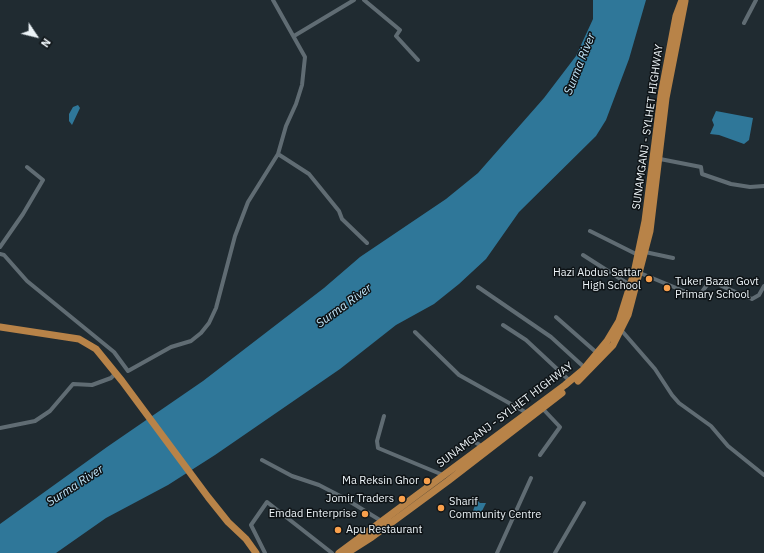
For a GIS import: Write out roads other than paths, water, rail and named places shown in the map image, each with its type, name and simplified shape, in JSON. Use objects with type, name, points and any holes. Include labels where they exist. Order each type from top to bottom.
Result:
[{"type":"main road","points":[[672,52],[682,0]]},
{"type":"main road","points":[[678,17],[686,0]]},
{"type":"main road","name":"SUNAMGANJ - SYLHET HIGHWAY","points":[[422,496],[444,475],[528,414],[585,368],[619,321],[630,285],[642,254],[660,159],[672,52]]},
{"type":"main road","name":"SUNAMGANJ - SYLHET HIGHWAY","points":[[347,553],[370,534],[543,409],[587,373],[613,345],[622,331],[640,273],[661,95],[672,52]]},
{"type":"main road","points":[[0,327],[79,339],[96,349],[116,373],[208,497],[228,522],[246,539],[256,553]]},
{"type":"main road","name":"SUNAMGANJ - SYLHET HIGHWAY","points":[[339,553],[370,534]]},
{"type":"street","points":[[0,254],[4,254],[27,281],[114,352],[124,369],[128,371],[171,347],[192,340],[209,323],[216,308],[236,236],[248,202],[278,154],[286,126],[300,95],[305,57],[273,0]]},
{"type":"street","points":[[294,36],[354,0]]},
{"type":"street","points":[[364,0],[400,30],[396,36],[418,60]]},
{"type":"street","points":[[744,23],[756,0]]},
{"type":"street","points":[[278,154],[309,174],[340,212],[342,219],[367,243]]},
{"type":"street","points":[[660,159],[701,167],[702,174],[731,184],[750,187],[764,186]]},
{"type":"street","points":[[0,247],[23,214],[43,180],[27,167]]},
{"type":"street","points":[[590,231],[642,254],[673,258]]},
{"type":"street","points":[[583,255],[630,285]]},
{"type":"street","points":[[640,273],[698,297],[710,280],[752,299],[759,295],[764,286]]},
{"type":"street","points":[[478,287],[551,337],[585,368]]},
{"type":"street","points":[[556,317],[597,353]]},
{"type":"street","points":[[503,325],[526,340],[570,381]]},
{"type":"street","points":[[622,331],[654,369],[679,403],[711,426],[728,446],[764,475]]},
{"type":"street","points":[[415,332],[459,375],[528,414]]},
{"type":"street","points":[[0,428],[35,421],[50,411],[73,384],[92,385],[111,378],[116,373]]},
{"type":"street","points":[[540,455],[560,427],[543,409]]},
{"type":"street","points":[[384,416],[377,441],[378,448],[444,475]]},
{"type":"street","points":[[470,439],[483,447]]},
{"type":"street","points":[[262,460],[292,476],[319,485],[344,498],[385,523]]},
{"type":"street","points":[[497,553],[531,478]]},
{"type":"street","points":[[265,553],[251,525],[267,502],[332,553]]},
{"type":"street","points":[[554,553],[584,503]]},
{"type":"water","name":"Surma River","points":[[593,0],[646,0],[629,59],[606,120],[596,136],[519,212],[486,259],[459,284],[434,304],[396,325],[340,369],[215,455],[168,485],[106,518],[56,553],[0,553],[0,524],[107,447],[203,381],[324,288],[360,257],[446,199],[478,173],[544,98],[576,56],[593,19]]},
{"type":"water","points":[[78,105],[80,108],[72,125],[69,121],[69,114],[73,107]]},
{"type":"water","points":[[716,111],[753,118],[749,140],[744,144],[719,135],[710,134],[714,125],[712,120]]},
{"type":"water","points":[[477,500],[480,503],[486,503],[478,519],[471,516]]},
{"type":"place","name":"Hazi Abdus Sattar High School","points":[[649,279]]},
{"type":"place","name":"Tuker Bazar Govt Primary School","points":[[667,288]]},
{"type":"place","name":"Ma Reksin Ghor","points":[[427,481]]},
{"type":"place","name":"Jomir Traders","points":[[402,499]]},
{"type":"place","name":"Sharif Community Centre","points":[[441,508]]},
{"type":"place","name":"Emdad Enterprise","points":[[365,514]]},
{"type":"place","name":"Apu Restaurant","points":[[338,530]]}]
